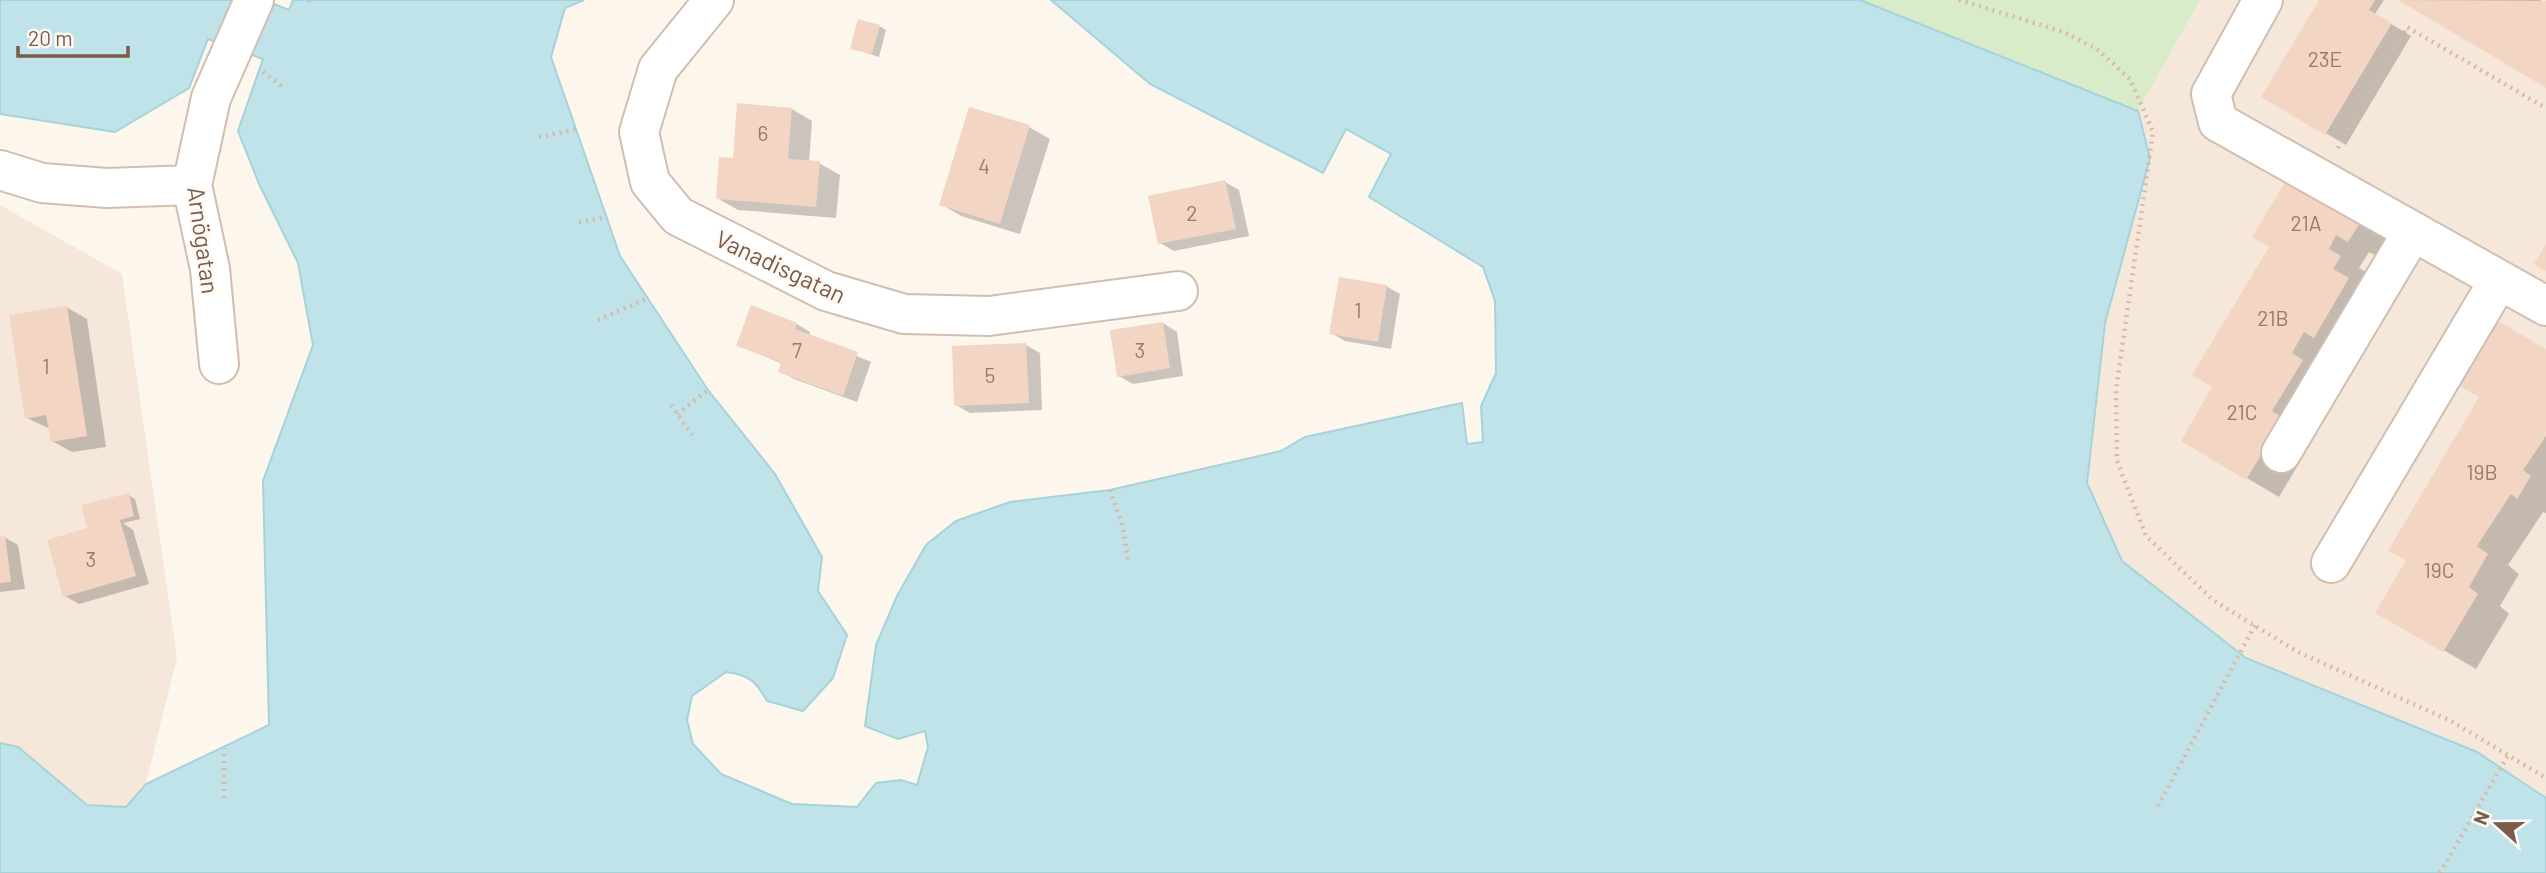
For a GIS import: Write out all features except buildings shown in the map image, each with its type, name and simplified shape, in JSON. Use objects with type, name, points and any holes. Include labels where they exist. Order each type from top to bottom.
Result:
[{"type":"street","name":"Arnögatan","points":[[219,364],[210,268],[192,185],[211,98],[254,0]]},
{"type":"street","name":"Vanadisgatan","points":[[714,0],[658,69],[639,132],[650,182],[678,216],[826,291],[904,314],[989,316],[1178,291]]},
{"type":"street","points":[[2263,0],[2234,48],[2211,94],[2218,122],[2546,306]]},
{"type":"street","points":[[0,170],[42,183],[68,186],[107,188],[192,185]]},
{"type":"street","points":[[2281,453],[2413,230]]},
{"type":"street","points":[[2330,562],[2499,280]]},
{"type":"path","points":[[1959,0],[2064,32],[2098,50],[2130,79],[2153,132],[2116,390],[2117,461],[2146,536],[2213,600],[2296,650],[2451,721],[2546,778]]},
{"type":"path","points":[[2335,154],[2407,27],[2546,108]]},
{"type":"path","points":[[259,69],[283,87]]},
{"type":"path","points":[[539,137],[577,129]]},
{"type":"path","points":[[579,222],[607,217]]},
{"type":"path","points":[[598,320],[648,298]]},
{"type":"path","points":[[677,414],[708,390]]},
{"type":"path","points":[[671,405],[692,435]]},
{"type":"path","points":[[1110,490],[1123,528],[1128,560]]},
{"type":"path","points":[[2158,806],[2255,625]]},
{"type":"path","points":[[224,748],[224,798]]},
{"type":"path","points":[[2440,873],[2508,755]]},
{"type":"shaded area","points":[[2200,0],[2546,0],[2546,798],[2477,752],[2245,658],[2122,561],[2087,483],[2105,323],[2150,158],[2138,111]]},
{"type":"shaded area","points":[[0,205],[122,274],[177,657],[146,784],[126,807],[87,805],[18,747],[0,743]]},
{"type":"green space","points":[[1860,0],[2200,0],[2138,111]]},
{"type":"water","points":[[0,0],[264,0],[289,10],[293,0],[584,0],[565,8],[551,57],[620,256],[708,390],[775,474],[822,557],[818,591],[847,635],[833,678],[803,711],[767,701],[751,680],[726,672],[692,696],[687,720],[693,744],[721,774],[792,804],[857,807],[876,783],[901,780],[917,785],[928,747],[925,731],[898,739],[865,726],[876,645],[897,596],[926,545],[956,521],[1010,502],[1110,490],[1281,451],[1305,437],[1462,403],[1467,444],[1483,442],[1481,406],[1496,373],[1495,301],[1483,267],[1369,197],[1391,154],[1346,129],[1323,173],[1150,84],[1051,0],[1860,0],[2138,111],[2150,158],[2105,323],[2087,483],[2122,561],[2246,658],[2477,752],[2546,798],[2546,873],[0,873],[0,743],[18,747],[87,805],[126,807],[146,784],[269,725],[263,481],[313,345],[298,263],[260,186],[238,131],[263,59],[208,39],[189,88],[115,132],[0,114]]}]
